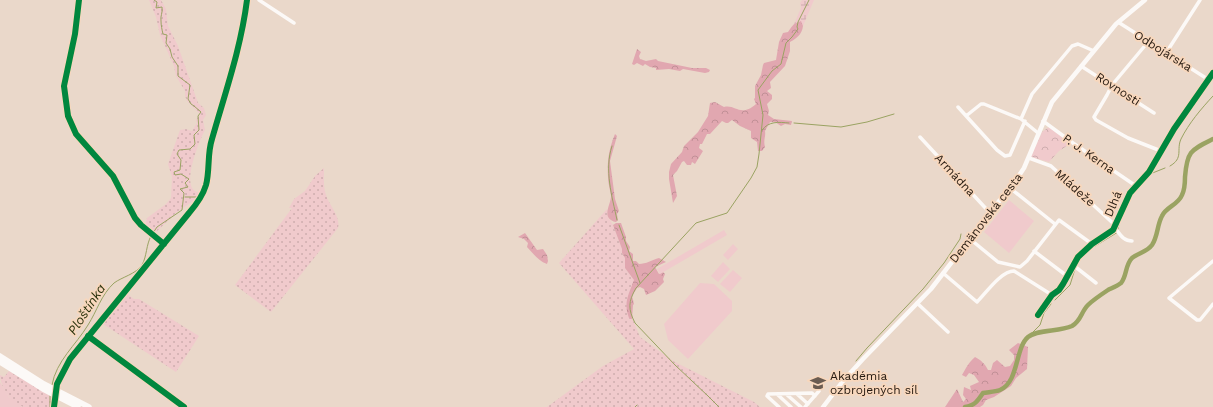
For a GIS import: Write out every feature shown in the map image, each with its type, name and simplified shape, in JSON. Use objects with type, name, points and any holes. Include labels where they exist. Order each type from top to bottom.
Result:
[{"type":"highway","points":[[0,356],[44,386]]},
{"type":"highway","points":[[0,362],[62,396],[78,407]]},
{"type":"highway","points":[[62,396],[89,407]]},
{"type":"main road","name":"Demänovská cesta","points":[[823,407],[837,388],[863,359],[917,303],[970,239],[1020,174],[1052,102],[1118,22],[1145,0]]},
{"type":"street","points":[[79,0],[74,38],[64,86],[68,116],[76,134],[110,171],[131,211],[148,232],[164,244]]},
{"type":"street","points":[[54,407],[55,392],[61,375],[70,359],[193,208],[206,186],[210,147],[240,45],[247,0]]},
{"type":"street","points":[[258,0],[294,23]]},
{"type":"street","points":[[1166,53],[1200,0]]},
{"type":"street","name":"Odbojárska","points":[[1118,22],[1208,80]]},
{"type":"street","points":[[1148,42],[1112,85],[1094,116],[1094,119],[1122,135],[1161,151]]},
{"type":"street","points":[[958,107],[997,150],[1005,156],[1010,155],[1032,94],[1071,47],[1078,44],[1094,51]]},
{"type":"street","name":"Rovnosti","points":[[1082,66],[1154,112]]},
{"type":"street","name":"Dlhá","points":[[1038,315],[1052,295],[1059,290],[1075,266],[1078,258],[1092,244],[1117,229],[1128,195],[1149,172],[1174,129],[1213,73]]},
{"type":"street","points":[[966,116],[981,104],[984,104],[1023,120],[1038,133]]},
{"type":"street","name":"P. J. Kerna","points":[[1044,121],[1136,186]]},
{"type":"street","name":"Armádna","points":[[920,137],[990,213]]},
{"type":"street","name":"Mládeže","points":[[1028,158],[1051,166],[1117,229],[1123,238],[1128,241],[1132,241]]},
{"type":"street","points":[[1010,188],[1055,224]]},
{"type":"street","points":[[970,239],[998,262],[1017,266],[1022,266],[1058,220],[1092,244]]},
{"type":"street","points":[[1034,251],[1067,276]]},
{"type":"street","points":[[1213,261],[1169,297],[1194,319],[1200,320],[1213,304]]},
{"type":"street","points":[[1014,271],[1017,266]]},
{"type":"street","points":[[1075,266],[1096,283]]},
{"type":"street","points":[[943,273],[978,302],[1004,274],[1014,271],[1052,295]]},
{"type":"street","points":[[917,303],[948,332]]},
{"type":"street","points":[[88,336],[184,407]]},
{"type":"street","points":[[797,394],[806,405],[819,391]]},
{"type":"street","points":[[779,407],[767,396],[768,394],[812,394],[815,396]]},
{"type":"street","points":[[786,394],[801,407]]},
{"type":"street","points":[[772,401],[778,395]]},
{"type":"street","points":[[778,395],[791,407]]},
{"type":"green space","points":[[149,0],[161,0],[166,9],[168,26],[178,46],[198,103],[204,108],[206,115],[203,120],[205,130],[192,165],[190,180],[194,190],[200,193],[193,201],[177,212],[154,234],[145,227],[147,218],[166,204],[171,198],[172,177],[168,164],[180,130],[186,129],[192,131],[200,114],[187,101],[185,91],[176,76],[174,66],[160,35],[156,17]]},
{"type":"green space","points":[[802,0],[814,0],[803,26],[801,21],[794,24],[801,8],[800,3]]},
{"type":"green space","points":[[803,20],[801,33],[790,42],[790,51],[785,66],[770,82],[771,88],[767,91],[772,95],[772,99],[767,104],[769,111],[768,115],[774,119],[792,121],[791,125],[785,124],[781,126],[775,122],[770,122],[765,131],[765,147],[762,151],[758,151],[757,142],[751,138],[751,131],[732,120],[728,123],[722,121],[710,134],[707,134],[702,144],[700,144],[699,148],[703,151],[695,164],[692,162],[691,165],[687,165],[684,161],[682,162],[673,175],[677,196],[673,203],[669,179],[671,164],[682,152],[684,146],[698,132],[708,116],[710,103],[715,102],[724,107],[732,107],[738,110],[746,110],[756,104],[754,99],[755,86],[761,75],[764,63],[776,60],[779,42],[783,33],[788,32],[796,22]]},
{"type":"green space","points":[[637,49],[641,52],[639,56],[640,59],[646,61],[656,59],[658,61],[692,68],[706,68],[710,70],[709,72],[705,73],[683,69],[680,71],[669,69],[656,70],[656,68],[645,64],[643,66],[637,63],[634,65],[632,64]]},
{"type":"green space","points":[[1049,127],[1070,144],[1059,151],[1049,162],[1031,157],[1042,132]]},
{"type":"green space","points":[[615,134],[617,136],[610,161],[615,199],[619,211],[617,214],[618,220],[616,222],[608,218],[607,214],[611,200],[608,179],[608,160]]},
{"type":"green space","points":[[324,168],[325,192],[338,220],[338,228],[271,312],[235,285],[292,208],[289,208],[294,199],[305,191],[315,176]]},
{"type":"green space","points":[[1009,200],[1034,221],[1009,253],[984,232]]},
{"type":"green space","points":[[607,209],[608,217],[613,225],[625,258],[625,268],[635,281],[628,308],[640,337],[673,361],[754,402],[760,407],[547,407],[603,366],[634,349],[559,263]]},
{"type":"green space","points":[[616,223],[621,223],[626,241],[630,247],[629,251],[633,254],[633,261],[642,264],[659,258],[666,262],[655,267],[659,274],[663,272],[665,274],[663,279],[664,282],[655,291],[646,295],[644,289],[640,287],[637,288],[632,296],[634,304],[632,319],[629,318],[627,312],[627,303],[634,280],[625,268],[625,258],[613,225]]},
{"type":"green space","points":[[724,230],[727,235],[660,274],[657,269]]},
{"type":"green space","points":[[525,233],[537,250],[543,249],[547,255],[547,264],[541,261],[527,247],[528,243],[524,239],[518,237]]},
{"type":"green space","points":[[733,244],[738,249],[728,260],[723,255]]},
{"type":"green space","points":[[723,262],[730,269],[718,282],[711,276]]},
{"type":"green space","points":[[733,270],[742,278],[730,292],[720,284]]},
{"type":"green space","points":[[700,283],[714,284],[732,301],[732,311],[688,359],[668,340],[664,324]]},
{"type":"green space","points":[[126,293],[134,299],[139,299],[199,336],[176,372],[103,324]]},
{"type":"green space","points":[[1018,343],[1028,347],[1027,369],[1016,378],[1011,386],[994,397],[986,400],[980,407],[945,407],[957,389],[963,402],[966,399],[963,395],[964,387],[971,390],[970,386],[979,382],[974,375],[969,373],[966,377],[962,375],[969,363],[975,357],[983,362],[988,370],[991,370],[993,363],[997,360],[1005,367],[1010,366],[1014,360],[1014,355],[1009,350]]},
{"type":"green space","points":[[9,371],[53,398],[53,407],[23,407],[14,402],[7,394],[0,379],[0,375],[4,377]]},
{"type":"green space","points":[[0,382],[9,397],[23,407],[0,407]]},
{"type":"waterway","name":"Ploštínka","points":[[153,233],[157,227],[182,210],[184,193],[180,189],[188,187],[185,183],[189,179],[181,174],[175,175],[174,172],[180,170],[181,160],[177,154],[179,150],[190,149],[195,144],[194,135],[199,130],[198,116],[201,112],[191,104],[188,99],[190,85],[178,76],[178,66],[166,43],[167,35],[163,34],[161,26],[162,7],[156,8],[157,2],[154,0]]},
{"type":"waterway","points":[[719,407],[675,365],[635,323],[630,309],[631,297],[636,288],[696,223],[727,213],[751,178],[757,167],[763,115],[758,90],[772,71],[781,64],[786,43],[798,29],[798,22],[809,0]]},
{"type":"waterway","points":[[1170,166],[1177,160],[1181,139],[1188,127],[1213,96]]},
{"type":"waterway","points":[[794,123],[841,127],[867,122],[894,114]]},
{"type":"waterway","points":[[762,130],[768,125],[777,122],[789,123]]},
{"type":"waterway","points":[[965,407],[976,403],[983,393],[998,391],[1006,386],[1011,380],[1021,349],[1028,337],[1032,334],[1072,326],[1077,322],[1090,303],[1121,283],[1132,258],[1152,245],[1160,219],[1166,210],[1178,201],[1182,195],[1185,186],[1186,168],[1189,156],[1195,149],[1213,139]]},
{"type":"waterway","points":[[612,146],[609,174],[617,220]]},
{"type":"waterway","points":[[1135,189],[1150,174],[1165,168]]},
{"type":"waterway","points":[[185,197],[198,197]]},
{"type":"waterway","points":[[1120,221],[1127,204]]},
{"type":"waterway","points":[[1118,229],[1119,224]]},
{"type":"waterway","points":[[619,225],[640,283]]},
{"type":"waterway","points":[[1076,266],[1080,258],[1092,248],[1118,232]]},
{"type":"waterway","points":[[856,361],[923,289],[944,263],[960,239],[961,234]]},
{"type":"waterway","name":"Ploštínka","points":[[52,385],[54,376],[62,361],[88,325],[102,298],[114,283],[136,271],[142,265],[151,236]]},
{"type":"waterway","points":[[1055,300],[1070,285],[1075,269]]},
{"type":"waterway","points":[[1031,336],[1040,325],[1044,313],[1051,304]]},
{"type":"waterway","name":"Ploštínka","points":[[50,396],[50,407]]},
{"type":"cycle path","points":[[79,0],[75,34],[64,86],[68,116],[76,134],[113,176],[135,218],[141,225],[164,244]]},
{"type":"cycle path","points":[[54,407],[57,384],[70,359],[192,210],[203,192],[207,179],[210,145],[237,53],[247,0]]},
{"type":"cycle path","points":[[1038,315],[1052,295],[1059,290],[1078,257],[1092,244],[1113,230],[1130,193],[1149,172],[1174,129],[1213,73]]},
{"type":"cycle path","points":[[88,336],[184,407]]},
{"type":"place","name":"Akadémia ozbrojených síl","points":[[818,383]]}]
